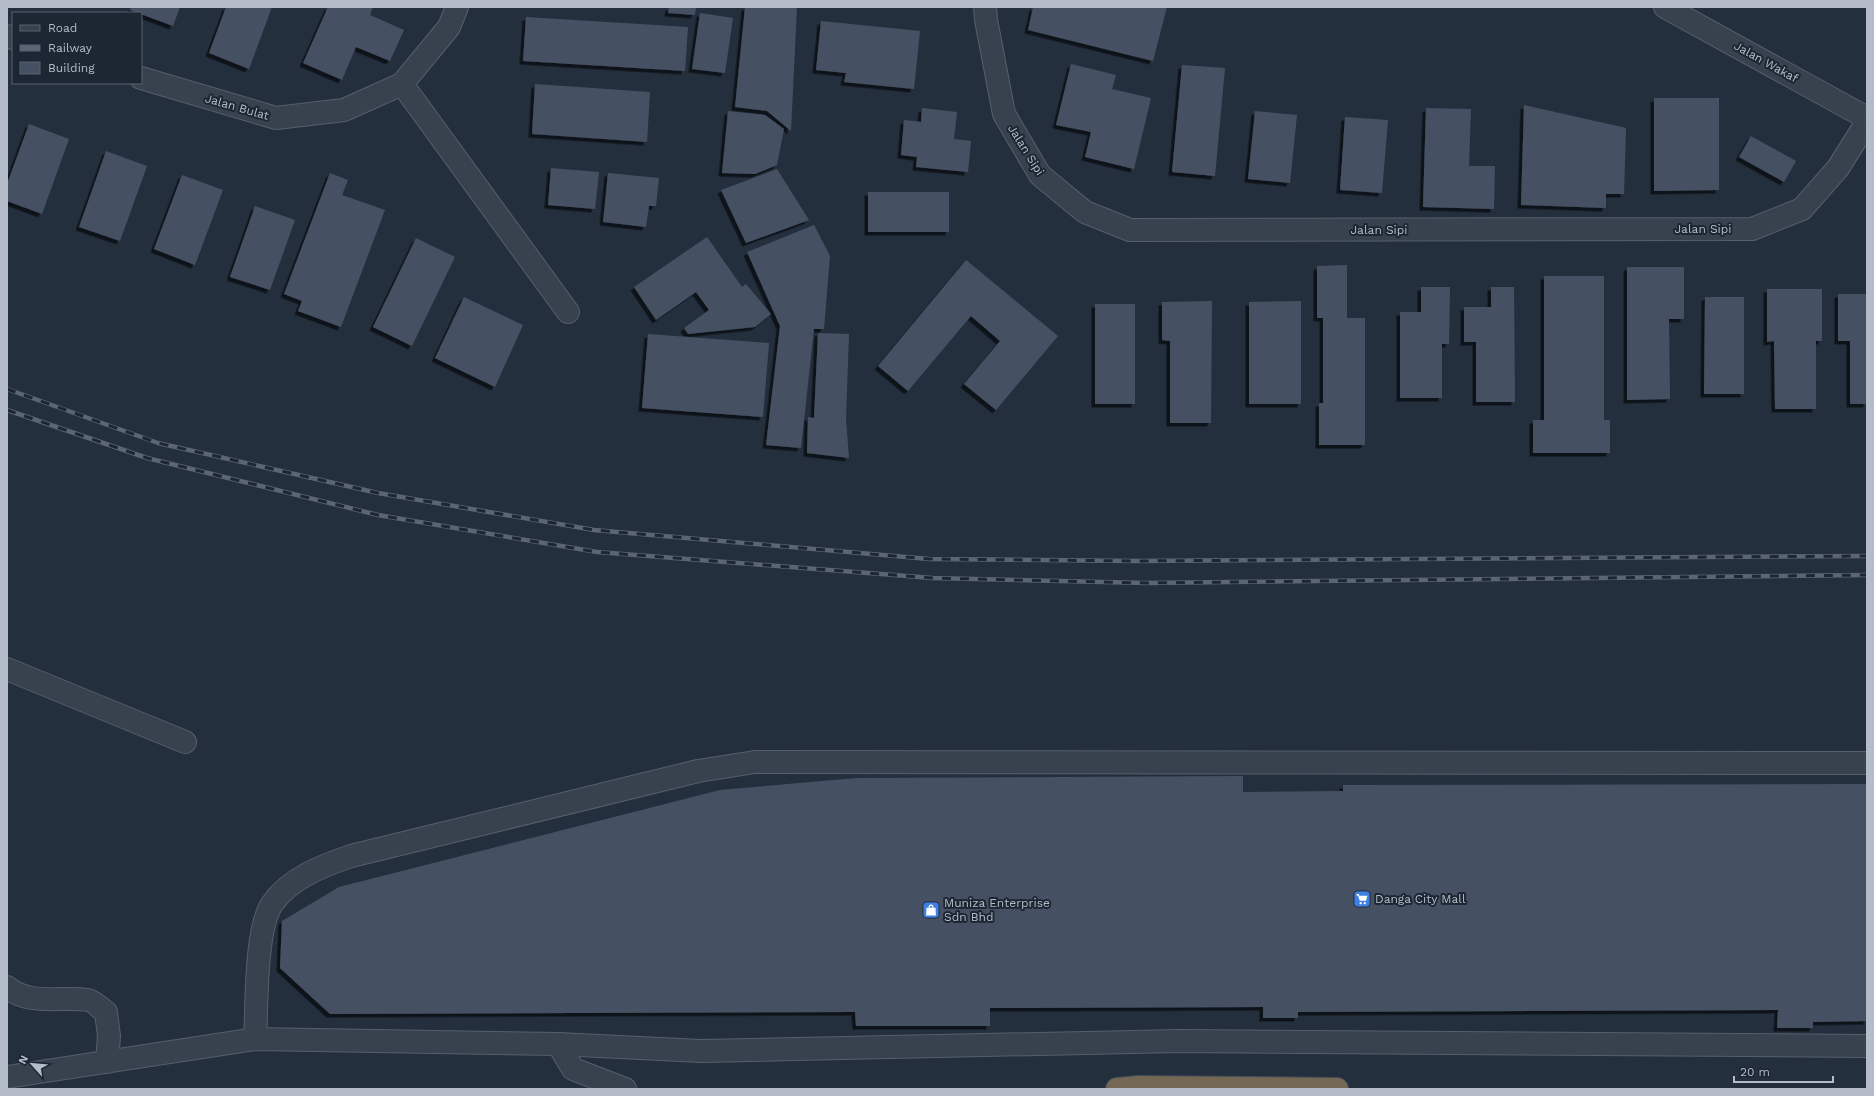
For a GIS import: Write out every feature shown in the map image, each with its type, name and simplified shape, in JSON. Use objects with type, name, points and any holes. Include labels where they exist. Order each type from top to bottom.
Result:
[{"type":"highway","points":[[1117,1089],[1139,1087],[1337,1089]]},
{"type":"street","name":"Jalan Bulat","points":[[142,78],[276,118],[344,110],[402,84],[449,27],[457,7]]},
{"type":"street","name":"Jalan Sipi","points":[[985,7],[986,20],[1004,114],[1040,175],[1086,212],[1130,230],[1752,229],[1802,209],[1838,168],[1867,122]]},
{"type":"street","name":"Jalan Wakaf","points":[[1665,7],[1867,118]]},
{"type":"street","points":[[402,84],[568,312]]},
{"type":"street","points":[[7,670],[185,742]]},
{"type":"street","points":[[255,1039],[260,952],[264,922],[272,904],[286,888],[320,866],[351,856],[698,771],[755,762],[1867,763]]},
{"type":"street","points":[[7,987],[14,993],[31,997],[90,1000],[106,1012],[109,1036],[107,1062]]},
{"type":"street","points":[[7,1077],[255,1039],[558,1044],[701,1051],[1179,1041],[1867,1046]]},
{"type":"street","points":[[558,1044],[573,1070],[625,1089]]},
{"type":"building","points":[[131,7],[180,7],[173,26],[142,14],[142,12],[130,10]]},
{"type":"building","points":[[226,7],[272,7],[249,69],[209,53]]},
{"type":"building","points":[[328,7],[373,7],[370,15],[404,30],[390,61],[356,47],[342,80],[303,63]]},
{"type":"building","points":[[669,7],[696,7],[695,15],[668,13]]},
{"type":"building","points":[[745,7],[797,7],[791,131],[767,111],[735,107]]},
{"type":"building","points":[[1033,7],[1167,7],[1153,61],[1028,30]]},
{"type":"building","points":[[700,13],[733,18],[725,73],[692,69]]},
{"type":"building","points":[[526,17],[688,27],[685,71],[523,61]]},
{"type":"building","points":[[821,21],[920,31],[914,89],[844,82],[846,73],[816,70]]},
{"type":"building","points":[[1071,64],[1116,75],[1112,89],[1151,98],[1134,169],[1085,157],[1091,132],[1056,125]]},
{"type":"building","points":[[1182,65],[1225,68],[1215,176],[1172,172]]},
{"type":"building","points":[[535,84],[650,92],[647,142],[532,134]]},
{"type":"building","points":[[1654,98],[1719,98],[1719,190],[1654,191]]},
{"type":"building","points":[[1524,105],[1626,128],[1624,194],[1606,194],[1606,208],[1521,205]]},
{"type":"building","points":[[922,108],[957,112],[954,139],[971,141],[968,172],[916,167],[917,157],[901,155],[904,120],[921,122]]},
{"type":"building","points":[[1426,108],[1471,109],[1469,166],[1495,166],[1494,209],[1423,207]]},
{"type":"building","points":[[728,111],[765,115],[784,129],[777,165],[755,174],[722,173]]},
{"type":"building","points":[[1255,111],[1297,115],[1290,183],[1248,179]]},
{"type":"building","points":[[1345,117],[1388,120],[1382,193],[1340,190]]},
{"type":"building","points":[[29,124],[69,139],[42,214],[7,201],[7,184]]},
{"type":"building","points":[[1751,136],[1796,161],[1784,182],[1739,157]]},
{"type":"building","points":[[106,151],[147,166],[120,241],[79,227]]},
{"type":"building","points":[[551,168],[599,172],[595,209],[548,205]]},
{"type":"building","points":[[777,169],[809,220],[746,243],[721,190]]},
{"type":"building","points":[[330,173],[348,180],[342,195],[385,210],[341,327],[298,311],[302,301],[284,294]]},
{"type":"building","points":[[608,173],[659,178],[656,206],[649,206],[646,227],[603,222]]},
{"type":"building","points":[[182,175],[223,190],[195,265],[154,249]]},
{"type":"building","points":[[868,192],[949,192],[949,232],[868,232]]},
{"type":"building","points":[[255,206],[295,220],[270,290],[230,277]]},
{"type":"building","points":[[814,225],[830,256],[824,329],[814,329],[801,448],[766,445],[780,326],[747,252]]},
{"type":"building","points":[[707,237],[742,287],[746,284],[771,314],[755,327],[688,334],[684,328],[709,310],[696,292],[656,320],[634,287]]},
{"type":"building","points":[[416,238],[455,257],[412,346],[373,327]]},
{"type":"building","points":[[966,260],[1058,336],[996,410],[964,384],[1000,341],[971,316],[908,391],[878,366]]},
{"type":"building","points":[[1347,265],[1347,318],[1365,318],[1365,445],[1319,445],[1319,403],[1323,403],[1323,318],[1317,318],[1317,266]]},
{"type":"building","points":[[1627,267],[1684,267],[1684,319],[1669,319],[1670,399],[1627,400]]},
{"type":"building","points":[[1544,276],[1604,276],[1604,420],[1610,420],[1610,453],[1533,453],[1533,420],[1544,420]]},
{"type":"building","points":[[1421,287],[1450,287],[1449,344],[1442,344],[1442,398],[1400,398],[1400,312],[1421,312]]},
{"type":"building","points":[[1491,287],[1514,287],[1515,402],[1476,402],[1476,342],[1464,342],[1464,307],[1491,307]]},
{"type":"building","points":[[1767,289],[1822,289],[1822,341],[1816,341],[1816,409],[1775,409],[1774,341],[1767,342]]},
{"type":"building","points":[[1838,294],[1867,294],[1867,404],[1850,404],[1850,341],[1838,341]]},
{"type":"building","points":[[464,297],[523,325],[495,387],[435,358]]},
{"type":"building","points":[[1705,297],[1744,297],[1744,394],[1704,394]]},
{"type":"building","points":[[1212,301],[1211,423],[1170,423],[1170,341],[1162,340],[1162,302]]},
{"type":"building","points":[[1301,301],[1301,404],[1249,404],[1249,302]]},
{"type":"building","points":[[1095,304],[1135,304],[1135,404],[1095,404]]},
{"type":"building","points":[[818,333],[849,334],[846,419],[849,458],[807,453],[808,417],[814,418]]},
{"type":"building","points":[[648,334],[769,343],[763,417],[642,408]]},
{"type":"building","name":"Danga City Mall","points":[[1243,776],[1243,792],[1343,791],[1343,785],[1867,784],[1867,1021],[1813,1022],[1813,1028],[1777,1028],[1778,1010],[1298,1012],[1298,1018],[1263,1018],[1263,1007],[990,1008],[990,1026],[856,1026],[855,1012],[330,1014],[280,968],[282,921],[339,887],[720,790],[857,778]]},
{"type":"railway","points":[[7,389],[158,443],[378,493],[594,530],[929,559],[1135,561],[1867,556]]},
{"type":"railway","points":[[7,410],[147,458],[378,515],[597,552],[932,578],[1146,583],[1867,575]]},
{"type":"place","name":"Danga City Mall","points":[[1362,899]]},
{"type":"place","name":"Muniza Enterprise Sdn Bhd","points":[[931,910]]}]
